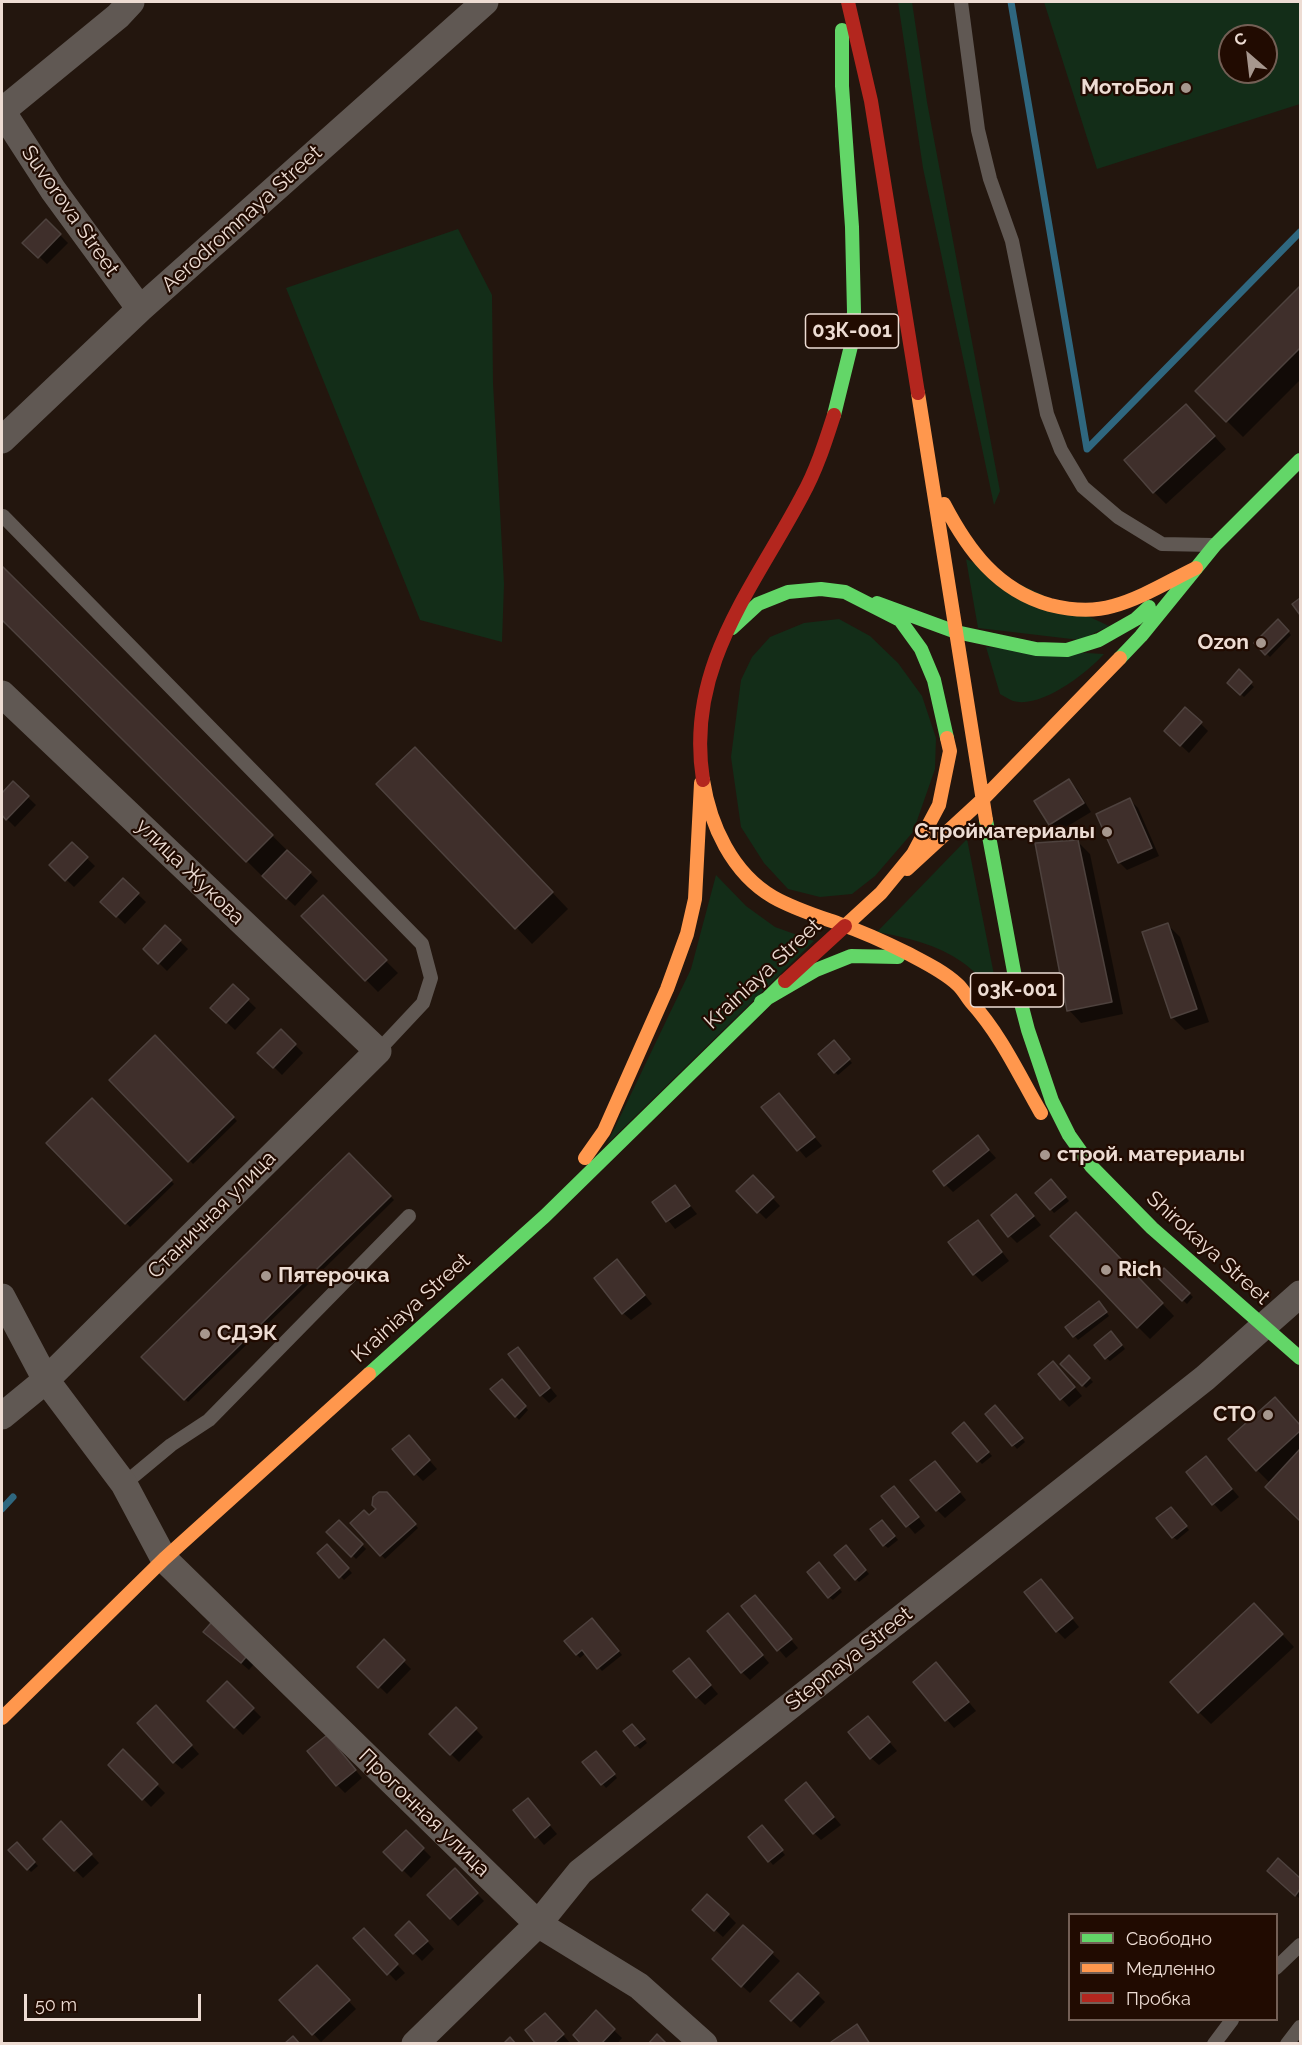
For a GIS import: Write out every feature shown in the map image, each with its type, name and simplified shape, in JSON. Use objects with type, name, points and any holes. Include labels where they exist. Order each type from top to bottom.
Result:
[{"type":"main road","name":"03К-001","points":[[846,2],[871,101],[982,800],[1017,988],[1028,1030],[1052,1101],[1069,1135],[1091,1166]]},
{"type":"main road","name":"03К-001","points":[[545,1216],[604,1131],[667,989],[687,934],[695,899],[701,778],[699,742],[702,708],[710,673],[726,633],[752,581],[809,483],[831,425],[851,342],[854,279],[841,68],[846,2]]},
{"type":"main road","points":[[881,893],[982,800],[1141,636],[1215,545],[1300,460]]},
{"type":"main road","name":"03К-001","points":[[932,480],[959,534],[987,568],[1012,590],[1039,603],[1067,609],[1089,610],[1111,606],[1138,596],[1196,568]]},
{"type":"main road","name":"03К-001","points":[[726,633],[758,604],[788,592],[821,589],[845,592],[956,632],[998,639],[1036,649],[1067,650],[1099,640],[1136,619],[1196,568]]},
{"type":"main road","points":[[845,592],[900,620],[921,649],[934,680],[950,751],[939,805],[913,854],[881,893]]},
{"type":"main road","points":[[934,680],[973,737]]},
{"type":"main road","name":"03К-001","points":[[701,778],[711,815],[722,841],[740,869],[763,891],[785,906],[845,926],[915,957],[957,984],[990,1023],[1048,1127],[1091,1166]]},
{"type":"main road","name":"Krainiaya Street","points":[[2,1718],[164,1559],[545,1216],[762,1002],[881,893]]},
{"type":"main road","points":[[762,1002],[816,970],[851,956],[915,957]]},
{"type":"main road","name":"Shirokaya Street","points":[[1091,1166],[1152,1227],[1300,1358]]},
{"type":"street","points":[[2,111],[118,16],[131,2]]},
{"type":"street","name":"Aerodromnaya Street","points":[[2,440],[140,309],[485,2]]},
{"type":"street","name":"Suvorova Street","points":[[2,111],[53,190],[140,309]]},
{"type":"street","name":"улица Жукова","points":[[2,694],[378,1051]]},
{"type":"street","name":"Станичная улица","points":[[2,1416],[46,1380],[378,1051]]},
{"type":"street","name":"Stepnaya Street","points":[[415,2043],[538,1924],[580,1872],[1205,1378],[1300,1294]]},
{"type":"street","name":"Прогонная улица","points":[[2,1297],[46,1380],[124,1484],[164,1559],[538,1924],[639,1986],[704,2043]]},
{"type":"lane","points":[[961,2],[978,130],[990,179],[1012,241],[1047,414],[1061,450],[1083,487],[1118,517],[1162,544],[1215,545]]},
{"type":"lane","points":[[3,516],[422,944],[431,978],[423,1002],[378,1051]]},
{"type":"lane","points":[[124,1484],[171,1445],[209,1420],[409,1216]]},
{"type":"lane","points":[[1278,1966],[1300,1945]]},
{"type":"lane","points":[[1214,2043],[1230,2021]]},
{"type":"lane","points":[[1287,2043],[1300,2027]]},
{"type":"green space","points":[[898,2],[912,2],[927,102],[1000,491],[994,505],[923,168]]},
{"type":"green space","name":"МотоБол","points":[[1044,2],[1300,2],[1300,104],[1097,169]]},
{"type":"green space","points":[[458,229],[492,295],[493,383],[504,584],[502,642],[420,620],[286,288]]},
{"type":"green space","points":[[966,559],[1109,626],[1080,640],[978,628]]},
{"type":"green space","points":[[839,619],[870,636],[898,663],[922,696],[936,738],[935,769],[913,832],[875,876],[852,894],[820,897],[788,889],[764,863],[741,827],[731,757],[741,680],[752,657],[770,637],[804,623]]},
{"type":"green space","points":[[986,647],[1104,654],[1063,688],[1037,700],[1024,702],[1013,701],[1000,694]]},
{"type":"green space","points":[[967,839],[998,995],[971,969],[953,956],[921,942],[877,932]]},
{"type":"green space","points":[[716,875],[746,906],[775,927],[814,941],[607,1144],[691,969]]},
{"type":"building","points":[[46,219],[61,234],[38,258],[22,243]]},
{"type":"building","points":[[1300,286],[1300,348],[1226,422],[1195,391]]},
{"type":"building","points":[[1186,404],[1215,436],[1153,493],[1124,460]]},
{"type":"building","points":[[2,566],[273,835],[246,862],[2,620]]},
{"type":"building","points":[[1300,598],[1300,615],[1292,604]]},
{"type":"building","points":[[1278,619],[1289,631],[1265,655],[1254,643]]},
{"type":"building","points":[[1239,669],[1252,682],[1240,695],[1227,683]]},
{"type":"building","points":[[1185,707],[1202,722],[1180,746],[1164,731]]},
{"type":"building","points":[[415,747],[553,892],[515,929],[376,784]]},
{"type":"building","points":[[1069,779],[1084,803],[1049,825],[1034,801]]},
{"type":"building","points":[[13,781],[29,796],[6,820],[2,815],[2,793]]},
{"type":"building","points":[[1130,798],[1152,848],[1118,863],[1096,814]]},
{"type":"building","points":[[1078,840],[1112,1002],[1067,1011],[1035,843]]},
{"type":"building","points":[[72,842],[88,857],[65,881],[49,865]]},
{"type":"building","points":[[287,850],[311,872],[286,899],[262,876]]},
{"type":"building","points":[[123,878],[139,893],[116,917],[100,902]]},
{"type":"building","points":[[323,895],[387,960],[365,981],[301,916]]},
{"type":"building","points":[[1168,923],[1197,1009],[1171,1018],[1142,932]]},
{"type":"building","points":[[165,925],[181,940],[158,964],[143,949]]},
{"type":"building","points":[[233,984],[249,999],[226,1023],[210,1008]]},
{"type":"building","points":[[281,1029],[296,1044],[273,1068],[257,1053]]},
{"type":"building","points":[[155,1035],[234,1117],[188,1162],[109,1080]]},
{"type":"building","points":[[834,1040],[850,1059],[834,1073],[818,1054]]},
{"type":"building","points":[[779,1093],[815,1137],[797,1151],[761,1107]]},
{"type":"building","points":[[92,1098],[172,1180],[125,1224],[46,1143]]},
{"type":"building","points":[[978,1135],[989,1150],[944,1186],[933,1171]]},
{"type":"building","name":"Пятерочка","points":[[349,1153],[391,1196],[184,1400],[141,1357]]},
{"type":"building","points":[[753,1175],[774,1197],[757,1213],[736,1191]]},
{"type":"building","points":[[1051,1179],[1066,1197],[1050,1210],[1035,1193]]},
{"type":"building","points":[[675,1185],[690,1206],[666,1222],[652,1202]]},
{"type":"building","points":[[1016,1194],[1034,1216],[1008,1237],[991,1215]]},
{"type":"building","name":"Rich","points":[[1076,1212],[1163,1303],[1137,1328],[1050,1236]]},
{"type":"building","points":[[978,1220],[1002,1252],[973,1275],[948,1242]]},
{"type":"building","points":[[617,1259],[645,1295],[622,1314],[594,1278]]},
{"type":"building","points":[[1164,1268],[1190,1293],[1182,1301],[1156,1276]]},
{"type":"building","points":[[1099,1301],[1107,1312],[1073,1337],[1065,1327]]},
{"type":"building","points":[[1111,1331],[1122,1345],[1105,1359],[1094,1345]]},
{"type":"building","points":[[518,1347],[550,1388],[540,1396],[508,1354]]},
{"type":"building","points":[[1069,1355],[1090,1378],[1082,1386],[1060,1364]]},
{"type":"building","points":[[1053,1361],[1075,1387],[1060,1400],[1038,1374]]},
{"type":"building","points":[[502,1379],[526,1406],[515,1417],[490,1389]]},
{"type":"building","points":[[1275,1397],[1300,1425],[1300,1431],[1256,1471],[1228,1439]]},
{"type":"building","points":[[995,1405],[1023,1438],[1012,1446],[985,1414]]},
{"type":"building","points":[[964,1422],[989,1452],[977,1462],[952,1433]]},
{"type":"building","points":[[409,1435],[430,1460],[414,1475],[392,1449]]},
{"type":"building","points":[[1300,1449],[1300,1521],[1265,1487]]},
{"type":"building","points":[[1206,1456],[1232,1489],[1212,1505],[1186,1472]]},
{"type":"building","points":[[935,1461],[960,1492],[936,1511],[910,1480]]},
{"type":"building","points":[[894,1486],[919,1517],[906,1527],[881,1496]]},
{"type":"building","points":[[379,1492],[387,1492],[416,1524],[380,1556],[350,1523],[364,1510],[369,1515],[376,1509],[372,1505],[373,1497]]},
{"type":"building","points":[[1171,1507],[1187,1526],[1172,1538],[1156,1518]]},
{"type":"building","points":[[339,1520],[363,1544],[351,1557],[326,1532]]},
{"type":"building","points":[[882,1520],[895,1536],[883,1546],[870,1529]]},
{"type":"building","points":[[327,1544],[349,1568],[339,1578],[317,1553]]},
{"type":"building","points":[[846,1545],[866,1570],[855,1580],[834,1555]]},
{"type":"building","points":[[819,1562],[840,1588],[828,1598],[807,1572]]},
{"type":"building","points":[[1041,1579],[1073,1618],[1056,1632],[1024,1592]]},
{"type":"building","points":[[755,1595],[792,1639],[777,1651],[741,1606]]},
{"type":"building","points":[[1254,1603],[1283,1634],[1198,1713],[1170,1682]]},
{"type":"building","points":[[728,1613],[763,1655],[741,1673],[707,1631]]},
{"type":"building","points":[[218,1615],[256,1645],[241,1663],[203,1632]]},
{"type":"building","points":[[592,1618],[619,1651],[597,1669],[582,1650],[576,1655],[564,1641]]},
{"type":"building","points":[[384,1639],[405,1660],[378,1688],[357,1667]]},
{"type":"building","points":[[689,1658],[711,1685],[696,1698],[673,1671]]},
{"type":"building","points":[[936,1662],[969,1702],[945,1721],[913,1682]]},
{"type":"building","points":[[227,1681],[254,1708],[234,1728],[207,1701]]},
{"type":"building","points":[[156,1705],[192,1745],[173,1763],[137,1723]]},
{"type":"building","points":[[456,1707],[477,1728],[450,1755],[429,1734]]},
{"type":"building","points":[[868,1716],[890,1742],[870,1759],[848,1732]]},
{"type":"building","points":[[632,1724],[645,1739],[635,1746],[623,1731]]},
{"type":"building","points":[[327,1735],[356,1770],[336,1786],[307,1751]]},
{"type":"building","points":[[123,1749],[158,1784],[142,1800],[108,1765]]},
{"type":"building","points":[[596,1751],[615,1774],[601,1785],[582,1762]]},
{"type":"building","points":[[806,1782],[834,1817],[813,1834],[785,1800]]},
{"type":"building","points":[[528,1798],[550,1825],[535,1838],[513,1810]]},
{"type":"building","points":[[61,1821],[92,1854],[74,1871],[43,1839]]},
{"type":"building","points":[[762,1825],[783,1850],[768,1862],[748,1837]]},
{"type":"building","points":[[406,1830],[424,1848],[402,1871],[383,1852]]},
{"type":"building","points":[[17,1842],[35,1862],[27,1870],[8,1850]]},
{"type":"building","points":[[1278,1858],[1300,1878],[1300,1889],[1295,1896],[1267,1871]]},
{"type":"building","points":[[455,1868],[478,1893],[450,1919],[427,1895]]},
{"type":"building","points":[[707,1894],[729,1914],[714,1931],[692,1910]]},
{"type":"building","points":[[409,1921],[428,1941],[413,1954],[395,1935]]},
{"type":"building","points":[[743,1925],[773,1952],[741,1987],[712,1959]]},
{"type":"building","points":[[364,1928],[398,1964],[387,1975],[353,1938]]},
{"type":"building","points":[[317,1965],[350,2000],[312,2035],[279,2000]]},
{"type":"building","points":[[798,1973],[819,1993],[791,2021],[770,2001]]},
{"type":"building","points":[[596,2010],[615,2029],[601,2044],[581,2044],[573,2035]]},
{"type":"building","points":[[545,2013],[564,2034],[553,2044],[536,2044],[525,2030]]},
{"type":"building","points":[[857,2024],[870,2044],[832,2044],[831,2042]]},
{"type":"building","points":[[657,2034],[667,2044],[648,2044]]},
{"type":"building","points":[[293,2036],[300,2044],[284,2044]]},
{"type":"building","points":[[510,2037],[516,2044],[503,2044]]},
{"type":"waterway","points":[[1011,2],[1087,449],[1300,232]]},
{"type":"waterway","points":[[2,1509],[13,1497]]},
{"type":"traffic: fast","points":[[834,415],[851,346],[854,312],[852,227],[842,86],[842,30]]},
{"type":"traffic: fast","points":[[1120,658],[1141,636],[1215,545],[1300,460]]},
{"type":"traffic: fast","points":[[732,628],[758,604],[788,592],[821,589],[845,592],[900,620],[921,649],[934,680],[947,738]]},
{"type":"traffic: fast","points":[[877,603],[956,632],[1036,649],[1067,650],[1099,640],[1136,619],[1149,607]]},
{"type":"traffic: fast","points":[[986,820],[1017,988],[1028,1030],[1052,1101],[1069,1135],[1091,1166],[1152,1228],[1300,1358]]},
{"type":"traffic: fast","points":[[761,1002],[816,970],[851,956],[898,957]]},
{"type":"traffic: fast","points":[[369,1374],[545,1216],[785,981]]},
{"type":"traffic: slow","points":[[918,393],[986,820]]},
{"type":"traffic: slow","points":[[944,504],[963,537],[999,579],[1031,598],[1050,605],[1082,610],[1113,606],[1145,594],[1196,568]]},
{"type":"traffic: slow","points":[[907,869],[982,800],[1120,658]]},
{"type":"traffic: slow","points":[[845,926],[881,893],[913,854],[939,805],[950,751],[947,738]]},
{"type":"traffic: slow","points":[[703,780],[717,830],[725,846],[746,875],[773,897],[797,909],[882,941],[927,963],[952,979],[992,1028],[1041,1113]]},
{"type":"traffic: slow","points":[[585,1158],[604,1131],[667,989],[687,934],[695,899],[701,783]]},
{"type":"traffic: slow","points":[[2,1718],[164,1559],[369,1374]]},
{"type":"traffic: jam","points":[[848,2],[871,101],[918,393]]},
{"type":"traffic: jam","points":[[703,780],[700,739],[704,701],[713,665],[744,597],[807,486],[820,457],[834,415]]},
{"type":"traffic: jam","points":[[785,981],[845,926]]},
{"type":"place","name":"МотоБол","points":[[1186,88]]},
{"type":"place","name":"Ozon","points":[[1261,643]]},
{"type":"place","name":"Стройматериалы","points":[[1107,832]]},
{"type":"place","name":"строй. материалы","points":[[1045,1155]]},
{"type":"place","name":"Rich","points":[[1106,1270]]},
{"type":"place","name":"Пятерочка","points":[[266,1276]]},
{"type":"place","name":"СДЭК","points":[[205,1334]]},
{"type":"place","name":"СТО","points":[[1268,1415]]}]
